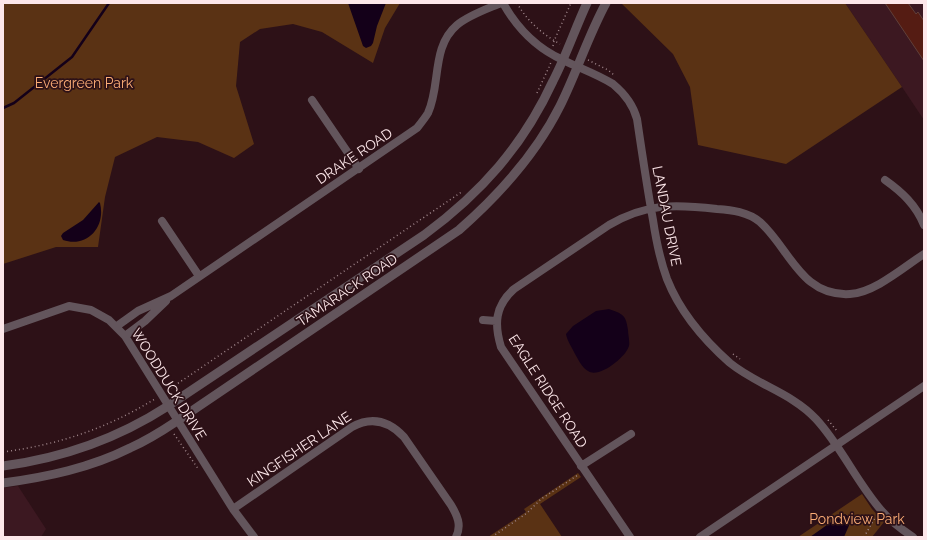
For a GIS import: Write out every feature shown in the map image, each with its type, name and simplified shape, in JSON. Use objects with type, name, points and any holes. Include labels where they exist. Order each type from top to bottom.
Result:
[{"type":"street","name":"LANDAU DRIVE","points":[[502,3],[521,29],[534,42],[552,55],[613,84],[622,91],[632,104],[637,119],[659,254],[667,279],[677,300],[700,333],[731,364],[754,380],[791,398],[808,410],[836,445],[880,510],[893,523],[913,537]]},
{"type":"street","name":"DRAKE ROAD","points":[[125,336],[146,321],[171,296],[199,276],[411,133],[423,121],[431,104],[442,48],[451,31],[466,19],[502,3]]},
{"type":"street","name":"TAMARACK ROAD","points":[[3,466],[57,456],[90,446],[131,428],[168,406],[424,235],[462,205],[490,178],[515,147],[536,116],[563,60],[587,3]]},
{"type":"street","name":"TAMARACK ROAD","points":[[3,482],[46,476],[98,461],[129,449],[177,421],[443,242],[473,218],[507,184],[542,138],[561,104],[606,3]]},
{"type":"street","points":[[312,100],[359,169]]},
{"type":"street","points":[[885,180],[898,189],[913,205],[924,225]]},
{"type":"street","name":"EAGLE RIDGE ROAD","points":[[630,537],[501,347],[496,331],[496,321],[503,302],[514,289],[609,225],[625,216],[651,208],[668,206],[691,206],[735,211],[748,215],[763,226],[803,275],[820,288],[832,293],[852,294],[864,292],[924,254]]},
{"type":"street","points":[[162,221],[199,276]]},
{"type":"street","name":"DRAKE ROAD","points":[[116,326],[138,311],[171,296]]},
{"type":"street","name":"WOODDUCK DRIVE","points":[[3,329],[69,306],[91,310],[109,320],[125,336],[233,509],[254,537]]},
{"type":"street","points":[[483,320],[496,321]]},
{"type":"street","points":[[700,537],[924,386]]},
{"type":"street","name":"KINGFISHER LANE","points":[[233,509],[352,427],[361,422],[380,421],[396,429],[404,437],[451,505],[456,513],[459,523],[456,537]]},
{"type":"street","points":[[583,469],[632,434]]},
{"type":"path","points":[[517,3],[537,29],[546,37],[554,41]]},
{"type":"path","points":[[534,98],[549,67],[554,41],[571,3]]},
{"type":"path","points":[[3,452],[44,445],[82,434],[126,415],[161,395],[464,190]]},
{"type":"path","points":[[732,353],[741,360]]},
{"type":"path","points":[[827,419],[838,433]]},
{"type":"path","points":[[178,440],[200,473]]},
{"type":"path","points":[[492,537],[527,513],[541,499],[583,469]]},
{"type":"path","points":[[864,537],[877,515]]},
{"type":"shaded area","points":[[348,3],[386,3],[371,46],[366,48],[363,46]]},
{"type":"shaded area","points":[[845,3],[924,3],[924,120],[902,87]]},
{"type":"shaded area","points":[[99,202],[101,212],[100,220],[93,234],[80,241],[72,242],[63,240],[61,236],[63,233],[83,220]]},
{"type":"shaded area","points":[[609,309],[618,312],[625,318],[628,330],[629,346],[623,356],[612,366],[605,370],[593,373],[586,370],[580,363],[568,342],[566,334],[573,326],[596,311]]},
{"type":"shaded area","points":[[18,486],[46,529],[41,537],[3,537],[3,488]]},
{"type":"shaded area","points":[[845,514],[851,521],[844,537],[810,537],[834,520]]},
{"type":"green space","name":"Evergreen Park","points":[[3,3],[400,3],[385,28],[373,63],[322,32],[293,24],[260,29],[240,42],[236,86],[254,144],[234,158],[198,142],[157,137],[115,157],[105,197],[98,247],[56,247],[3,264]]},
{"type":"green space","points":[[621,3],[845,3],[902,87],[786,164],[698,145],[690,87],[673,54]]},
{"type":"green space","points":[[578,473],[581,477],[540,504],[562,537],[488,537],[526,512],[524,509]]},
{"type":"green space","name":"Pondview Park","points":[[862,494],[872,509],[884,522],[872,537],[798,537]]},
{"type":"building","points":[[885,3],[908,3],[916,14],[918,12],[924,21],[924,61]]},
{"type":"waterway","points":[[3,108],[14,103],[72,57],[109,3]]}]
